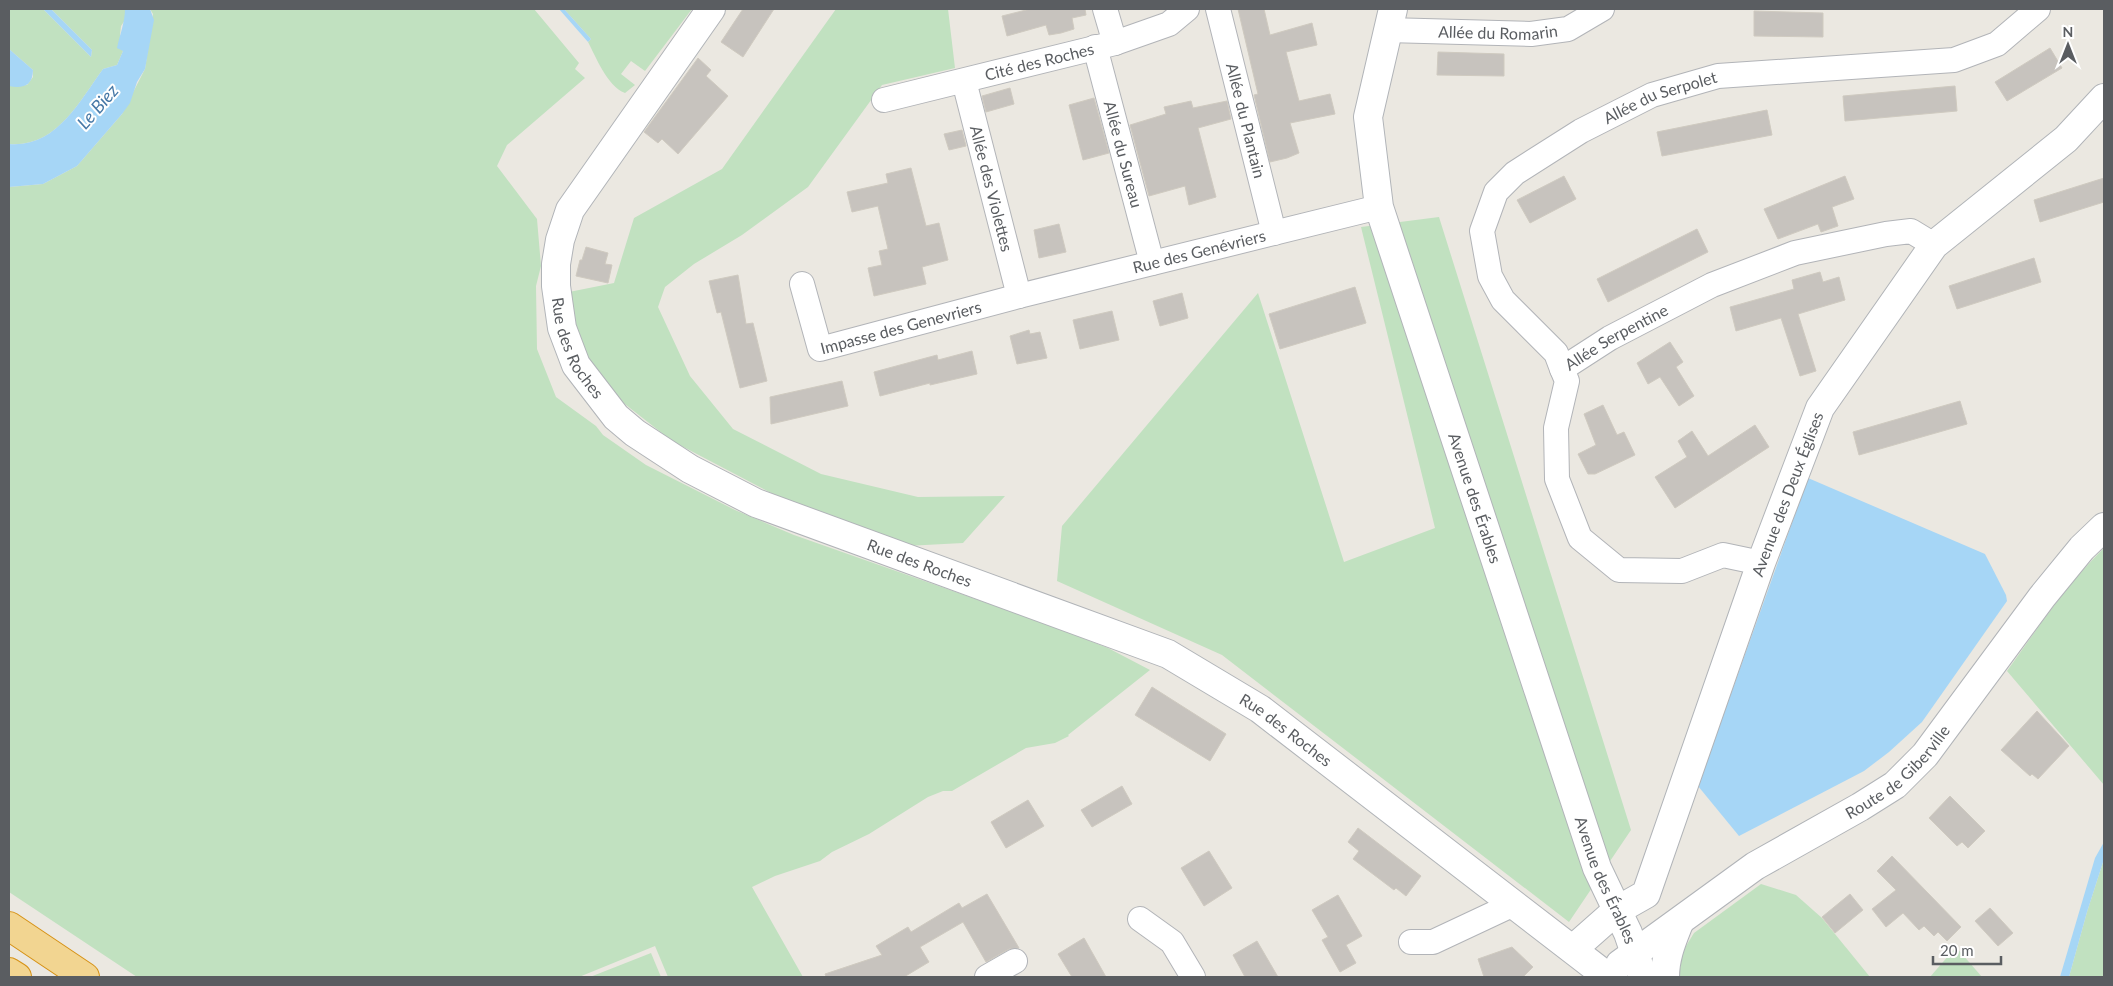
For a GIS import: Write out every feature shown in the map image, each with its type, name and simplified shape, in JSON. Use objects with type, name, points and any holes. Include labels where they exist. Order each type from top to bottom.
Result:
[{"type":"highway","points":[[9,926],[84,977]]},
{"type":"highway","points":[[9,972],[17,977]]},
{"type":"street","name":"Rue des Roches","points":[[711,9],[570,210],[560,240],[556,264],[556,286],[562,328],[576,365],[616,417],[635,433],[690,469],[756,504],[1168,654],[1260,709],[1606,976]]},
{"type":"street","name":"Allée du Sureau","points":[[1106,9],[1105,45],[1152,263]]},
{"type":"street","name":"Cité des Roches","points":[[884,100],[1105,45],[1169,24],[1187,9]]},
{"type":"street","name":"Allée du Plantain","points":[[1218,9],[1274,233]]},
{"type":"street","name":"Allée du Romarin","points":[[1390,20],[1531,34],[1568,29],[1602,9]]},
{"type":"street","name":"Allée du Serpolet","points":[[1562,369],[1556,353],[1502,300],[1490,276],[1482,231],[1496,192],[1514,173],[1581,130],[1652,95],[1718,76],[1954,60],[1997,44],[2038,9]]},
{"type":"street","name":"Avenue des Érables","points":[[1390,20],[1368,117],[1378,207],[1597,868],[1628,933],[1639,965]]},
{"type":"street","name":"Allée des Violettes","points":[[964,81],[1019,296]]},
{"type":"street","name":"Avenue des Deux Églises","points":[[1573,949],[1616,911],[1646,894],[1760,562],[1820,408],[1934,245],[2066,139],[2104,98]]},
{"type":"street","name":"Rue des Genévriers","points":[[1019,296],[1378,207]]},
{"type":"street","name":"Allée Serpentine","points":[[1760,562],[1723,556],[1682,571],[1619,570],[1580,538],[1557,479],[1556,428],[1567,381],[1562,369],[1610,338],[1712,285],[1795,253],[1886,234],[1912,231],[1934,245]]},
{"type":"street","name":"Impasse des Genevriers","points":[[802,284],[820,349],[1019,296]]},
{"type":"street","name":"Route de Giberville","points":[[1606,976],[1639,965],[1679,923],[1755,866],[1860,807],[1895,784],[1925,755],[2042,597],[2082,548],[2104,527]]},
{"type":"street","points":[[1411,942],[1433,942],[1514,904]]},
{"type":"street","points":[[1140,919],[1172,942],[1193,977]]},
{"type":"street","points":[[1665,977],[1665,965],[1669,948],[1679,923]]},
{"type":"street","points":[[987,977],[1015,960]]},
{"type":"green space","points":[[9,9],[43,9],[91,57],[92,50],[51,9],[125,9],[125,20],[121,26],[120,35],[123,51],[117,65],[103,69],[75,108],[53,131],[40,139],[26,143],[9,144],[9,86],[27,85],[33,77],[33,70],[9,49]]},
{"type":"green space","points":[[150,9],[534,9],[579,63],[575,69],[585,78],[507,145],[497,166],[537,219],[541,266],[536,286],[537,349],[556,397],[596,426],[603,435],[646,465],[735,510],[794,535],[1046,624],[1108,648],[1150,670],[1069,736],[1055,743],[1026,748],[952,791],[943,791],[928,797],[869,834],[832,852],[820,861],[775,876],[752,887],[803,977],[668,977],[655,946],[579,977],[137,977],[9,892],[9,187],[43,184],[77,166],[122,114],[145,69],[153,14]]},
{"type":"green space","points":[[564,9],[692,9],[645,71],[631,61],[621,74],[635,85],[625,93],[607,78],[588,42],[591,39]]},
{"type":"green space","points":[[836,9],[948,9],[955,68],[882,85],[808,187],[742,235],[694,264],[665,287],[658,307],[690,376],[733,429],[821,474],[918,497],[1005,496],[963,543],[906,546],[773,494],[672,441],[612,394],[571,337],[569,292],[614,283],[634,218],[722,169]]},
{"type":"green space","points":[[1439,217],[1631,830],[1569,922],[1222,655],[1057,581],[1062,526],[1258,293],[1344,562],[1435,528],[1361,227]]},
{"type":"green space","points":[[2104,548],[2104,785],[2007,671],[2065,592]]},
{"type":"green space","points":[[2104,859],[2104,977],[2069,977],[2087,912]]},
{"type":"green space","points":[[1761,884],[1796,895],[1822,918],[1870,977],[1676,977],[1678,959],[1694,933]]},
{"type":"green space","points":[[1956,947],[1982,977],[1930,977]]},
{"type":"green space","points":[[651,953],[661,977],[590,977]]},
{"type":"water","points":[[43,9],[51,9],[92,50],[91,57]]},
{"type":"water","name":"Le Biez","points":[[125,9],[150,9],[154,20],[145,69],[137,82],[130,103],[77,166],[43,184],[9,187],[9,144],[26,143],[40,139],[53,131],[75,108],[103,69],[117,65],[123,51],[117,48]]},
{"type":"water","points":[[559,9],[564,9],[591,39],[588,42]]},
{"type":"water","points":[[9,49],[33,70],[31,80],[26,85],[18,87],[9,86]]},
{"type":"water","points":[[1808,478],[1985,554],[2006,595],[2007,601],[1922,722],[1889,752],[1864,771],[1739,836],[1698,786]]},
{"type":"water","points":[[2104,842],[2104,859],[2069,977],[2060,977],[2095,858]]},
{"type":"building","points":[[743,9],[774,9],[743,57],[721,42]]},
{"type":"building","points":[[1030,9],[1085,9],[1086,15],[1072,18],[1074,29],[1061,33],[1049,35],[1046,25],[1007,36],[1002,16]]},
{"type":"building","points":[[1238,9],[1264,9],[1270,35],[1312,23],[1317,45],[1286,52],[1299,101],[1330,94],[1335,114],[1290,123],[1299,153],[1287,158],[1270,162],[1254,95],[1258,94]]},
{"type":"building","points":[[1754,11],[1823,13],[1823,37],[1754,36]]},
{"type":"building","points":[[2050,48],[2062,68],[2007,101],[1995,82]]},
{"type":"building","points":[[1438,52],[1504,54],[1504,76],[1437,75]]},
{"type":"building","points":[[698,58],[711,70],[706,76],[728,96],[678,154],[662,139],[658,143],[644,132]]},
{"type":"building","points":[[1955,86],[1957,111],[1845,121],[1843,96]]},
{"type":"building","points":[[1010,88],[1014,104],[986,112],[982,96]]},
{"type":"building","points":[[1094,98],[1109,153],[1083,160],[1069,105]]},
{"type":"building","points":[[1191,101],[1193,108],[1227,101],[1231,119],[1198,128],[1216,197],[1189,205],[1185,186],[1149,196],[1130,125],[1166,114],[1164,107]]},
{"type":"building","points":[[1767,110],[1772,135],[1662,156],[1657,132]]},
{"type":"building","points":[[962,130],[966,146],[949,150],[944,134]]},
{"type":"building","points":[[911,168],[926,226],[939,223],[948,260],[922,267],[926,284],[874,296],[868,268],[882,265],[879,251],[888,249],[878,206],[852,212],[847,192],[888,183],[886,174]]},
{"type":"building","points":[[1564,176],[1576,199],[1530,223],[1517,200]]},
{"type":"building","points":[[1845,176],[1854,199],[1832,207],[1838,226],[1821,232],[1818,224],[1778,239],[1764,209]]},
{"type":"building","points":[[2104,178],[2104,202],[2040,222],[2034,200]]},
{"type":"building","points":[[1059,224],[1066,252],[1039,258],[1034,230]]},
{"type":"building","points":[[1697,229],[1708,252],[1608,302],[1597,279]]},
{"type":"building","points":[[586,247],[608,253],[605,264],[612,265],[608,283],[576,276]]},
{"type":"building","points":[[2034,258],[2041,282],[1957,309],[1949,286]]},
{"type":"building","points":[[1820,272],[1823,282],[1839,277],[1845,300],[1798,314],[1816,371],[1800,376],[1781,318],[1736,331],[1730,307],[1794,289],[1792,280]]},
{"type":"building","points":[[738,275],[746,324],[753,323],[767,381],[740,388],[721,312],[717,313],[709,281]]},
{"type":"building","points":[[1355,287],[1366,323],[1280,349],[1269,314]]},
{"type":"building","points":[[1182,293],[1188,318],[1160,326],[1153,301]]},
{"type":"building","points":[[1112,311],[1119,340],[1080,349],[1073,320]]},
{"type":"building","points":[[1029,330],[1030,334],[1040,332],[1047,358],[1017,364],[1010,336]]},
{"type":"building","points":[[1670,342],[1683,362],[1676,367],[1694,396],[1679,406],[1660,377],[1648,384],[1637,363]]},
{"type":"building","points":[[972,351],[977,374],[930,385],[930,383],[880,396],[874,372],[937,355],[938,360]]},
{"type":"building","points":[[842,381],[848,406],[771,424],[770,397]]},
{"type":"building","points":[[1960,401],[1967,424],[1859,455],[1853,432]]},
{"type":"building","points":[[1603,405],[1617,435],[1624,432],[1635,455],[1595,474],[1588,474],[1578,454],[1596,445],[1584,414]]},
{"type":"building","points":[[1755,425],[1769,447],[1675,508],[1655,477],[1687,457],[1678,441],[1692,431],[1708,456]]},
{"type":"building","points":[[1152,687],[1226,734],[1210,761],[1135,715]]},
{"type":"building","points":[[2037,711],[2069,746],[2038,779],[2032,774],[2030,776],[2001,750]]},
{"type":"building","points":[[1122,786],[1132,804],[1092,827],[1081,810]]},
{"type":"building","points":[[1950,796],[1985,831],[1968,848],[1962,842],[1957,846],[1929,818]]},
{"type":"building","points":[[1028,800],[1044,826],[1006,848],[991,822]]},
{"type":"building","points":[[1358,828],[1421,876],[1406,896],[1396,888],[1394,890],[1353,859],[1359,851],[1348,842]]},
{"type":"building","points":[[1209,851],[1232,888],[1204,906],[1181,868]]},
{"type":"building","points":[[1892,856],[1961,927],[1947,941],[1938,932],[1934,936],[1924,926],[1919,930],[1903,913],[1886,927],[1872,909],[1896,890],[1877,871]]},
{"type":"building","points":[[987,894],[1019,948],[1009,949],[986,962],[963,922],[920,947],[929,962],[904,977],[826,977],[825,974],[882,955],[876,946],[908,927],[911,932],[959,903],[962,908]]},
{"type":"building","points":[[1850,894],[1863,910],[1835,933],[1822,917]]},
{"type":"building","points":[[1338,895],[1362,936],[1346,945],[1356,963],[1340,972],[1322,940],[1328,937],[1312,910]]},
{"type":"building","points":[[1990,908],[2013,933],[1998,946],[1975,921]]},
{"type":"building","points":[[1084,938],[1106,977],[1072,977],[1058,954]]},
{"type":"building","points":[[1257,941],[1278,977],[1245,977],[1233,955]]},
{"type":"building","points":[[1512,947],[1533,967],[1523,977],[1484,977],[1478,959]]}]
